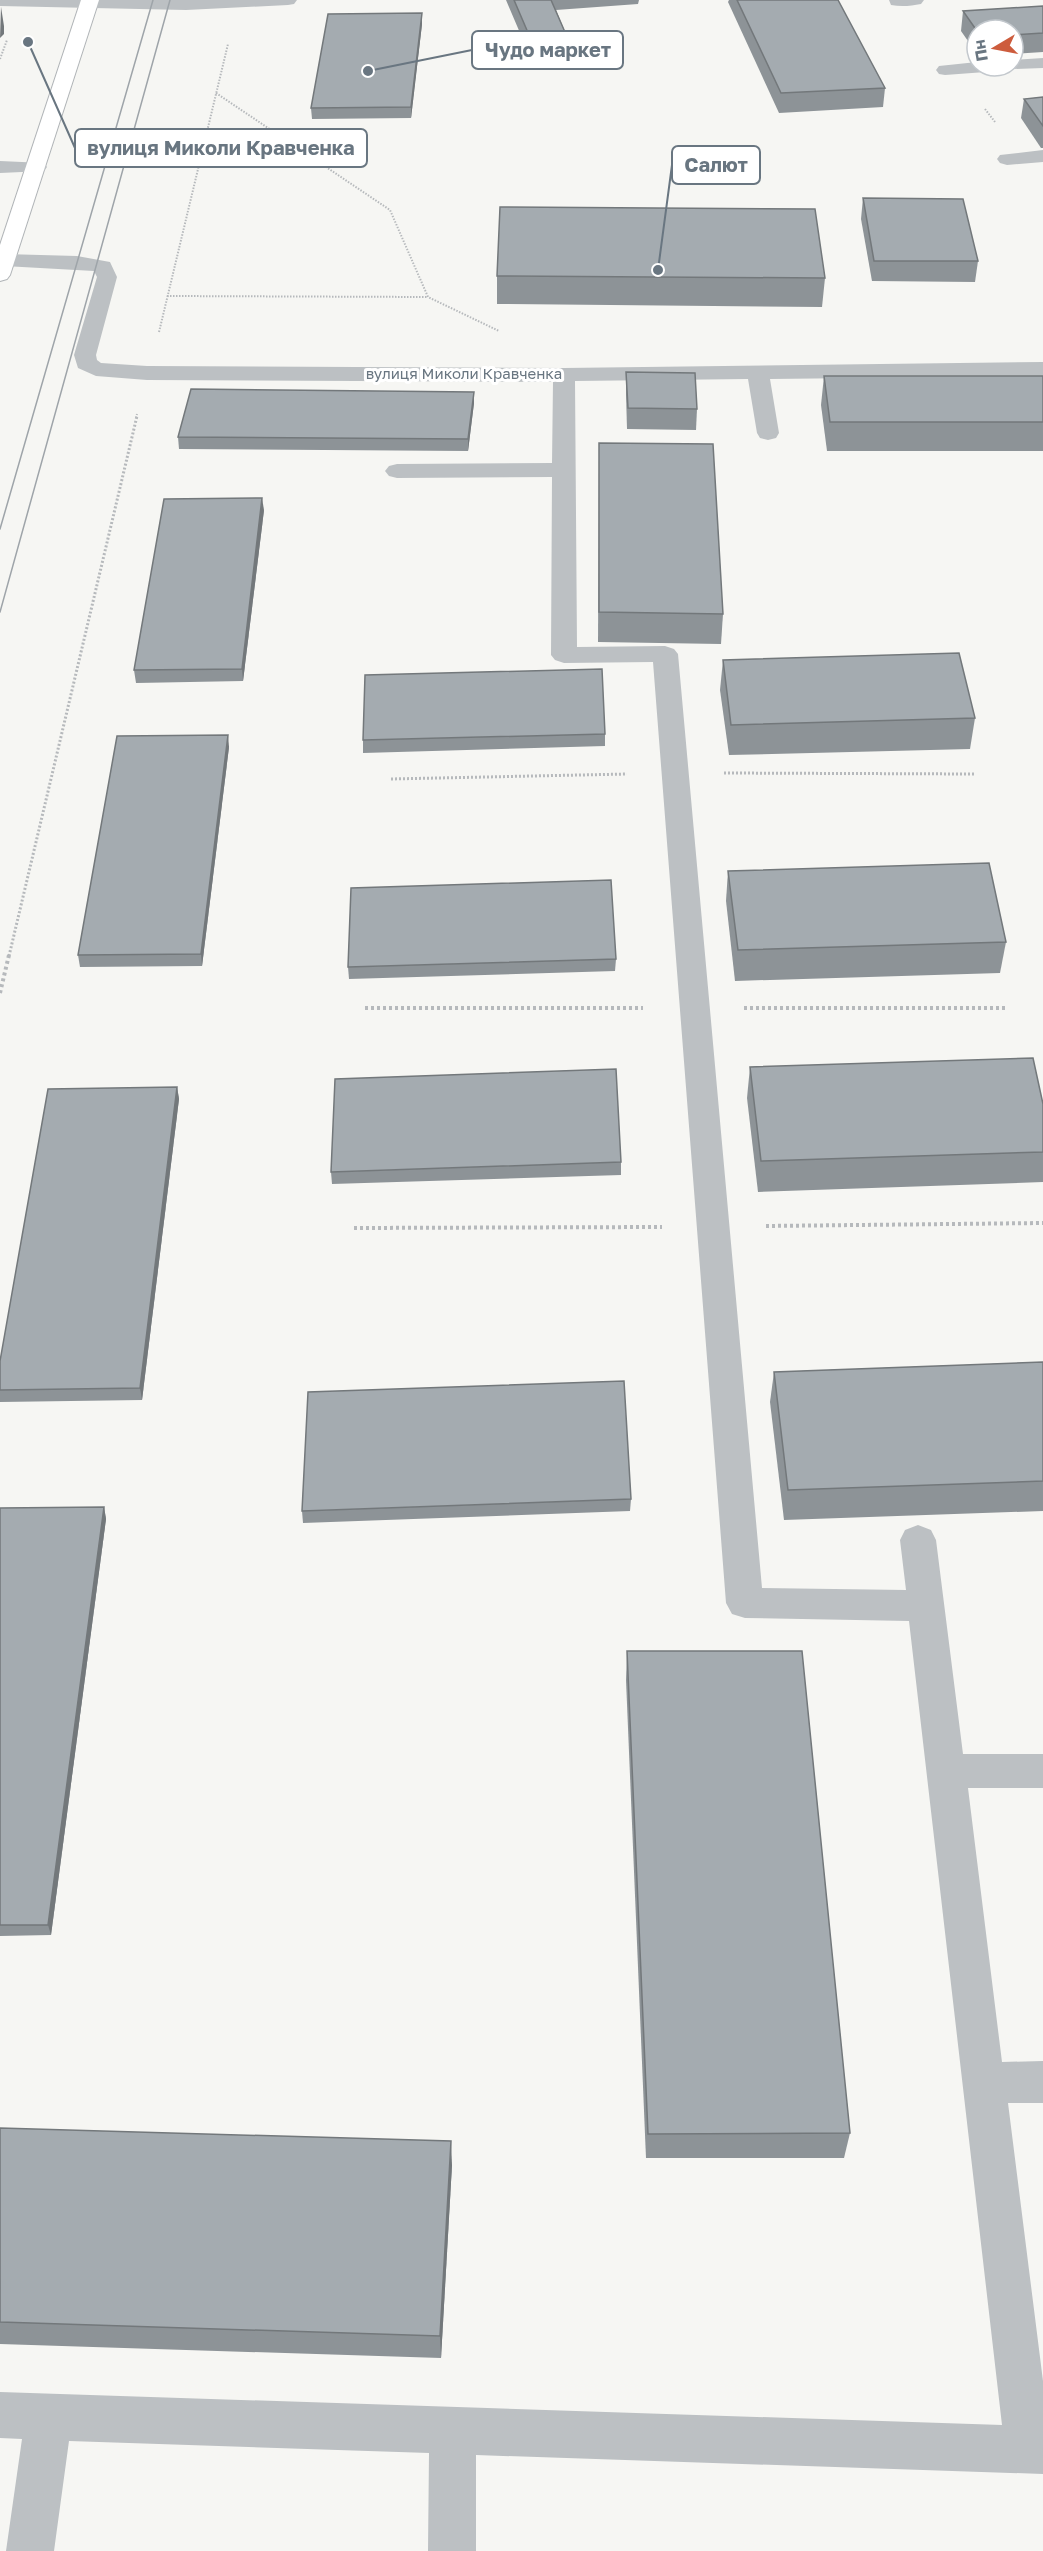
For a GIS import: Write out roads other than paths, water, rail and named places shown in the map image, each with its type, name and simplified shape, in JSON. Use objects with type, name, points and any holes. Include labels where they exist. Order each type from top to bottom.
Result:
[{"type":"main road","points":[[2,268],[90,1]]},
{"type":"street","points":[[0,1],[90,1],[186,5],[288,0]]},
{"type":"street","points":[[897,1],[915,0]]},
{"type":"street","points":[[1025,64],[1043,63]]},
{"type":"street","points":[[945,70],[965,69]]},
{"type":"street","points":[[1007,159],[1043,156]]},
{"type":"street","points":[[0,167],[37,167]]},
{"type":"street","name":"вулиця Миколи Кравченка","points":[[2,268],[77,262],[103,266],[107,277],[85,355],[86,363],[96,369],[147,373],[564,375],[1043,369]]},
{"type":"street","points":[[758,373],[768,433]]},
{"type":"street","points":[[564,375],[564,655],[665,654],[745,1603],[926,1606]]},
{"type":"street","points":[[397,471],[565,470]]},
{"type":"street","points":[[0,2415],[1035,2449],[983,2083],[918,1540]]},
{"type":"street","points":[[946,1771],[1043,1771]]},
{"type":"street","points":[[983,2083],[1043,2082]]},
{"type":"street","points":[[30,2551],[50,2416]]},
{"type":"street","points":[[452,2551],[453,2430]]},
{"type":"tram line","points":[[0,529],[153,0]]},
{"type":"tram line","points":[[0,612],[170,0]]},
{"type":"place","name":"вулиця Миколи Кравченка","points":[[28,42]]},
{"type":"place","name":"Чудо маркет","points":[[368,71]]},
{"type":"place","name":"Салют","points":[[658,270]]}]
